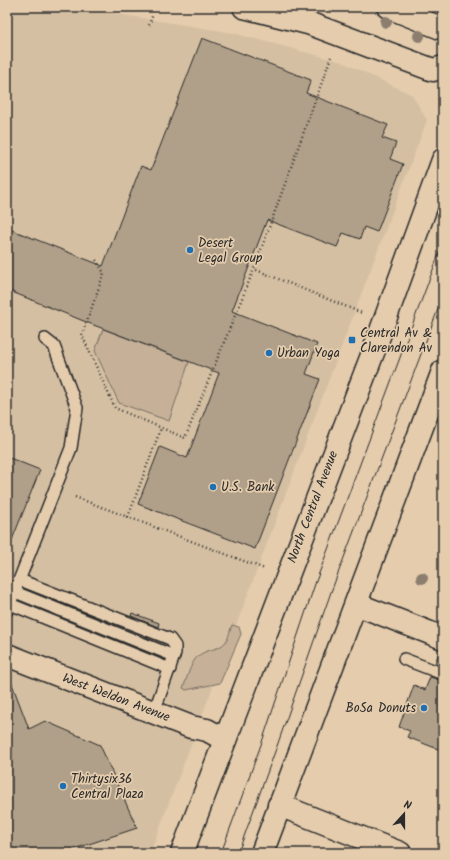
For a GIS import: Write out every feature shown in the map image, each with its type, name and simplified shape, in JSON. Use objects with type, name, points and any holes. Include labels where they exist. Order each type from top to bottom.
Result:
[{"type":"main road","points":[[244,7],[308,23],[433,70],[443,67]]},
{"type":"main road","points":[[388,7],[443,29]]},
{"type":"main road","name":"North Central Avenue","points":[[182,853],[371,357],[443,160]]},
{"type":"main road","points":[[262,853],[443,371]]},
{"type":"main road","points":[[356,604],[443,638]]},
{"type":"main road","name":"West Weldon Avenue","points":[[7,655],[191,727],[207,730],[225,740]]},
{"type":"main road","points":[[280,804],[400,853]]},
{"type":"lane","points":[[45,339],[54,346],[77,408],[75,430],[71,448],[8,608],[170,669]]},
{"type":"lane","points":[[20,580],[170,639],[175,646],[174,656],[154,712]]},
{"type":"lane","points":[[15,592],[174,656]]},
{"type":"lane","points":[[404,659],[443,674]]},
{"type":"path","points":[[149,25],[153,14]]},
{"type":"path","points":[[96,260],[104,273],[82,335],[115,408],[185,438],[254,269],[331,57]]},
{"type":"path","points":[[254,269],[364,314]]},
{"type":"path","points":[[128,517],[161,428]]},
{"type":"path","points":[[75,497],[265,569]]},
{"type":"shaded area","points":[[7,7],[74,7],[233,33],[342,62],[412,95],[427,120],[150,853],[7,853]]},
{"type":"shaded area","points":[[103,329],[189,362],[169,421],[119,403],[95,351]]},
{"type":"shaded area","points":[[232,625],[239,627],[241,634],[220,683],[186,690],[183,688],[197,657],[224,644],[228,638]]},
{"type":"building","points":[[202,38],[311,80],[306,93],[388,125],[382,138],[396,143],[390,159],[403,164],[377,232],[364,227],[360,239],[343,233],[337,247],[267,220],[232,311],[317,344],[306,374],[320,379],[255,549],[138,504],[160,447],[187,458],[219,373],[7,290],[7,228],[103,266],[141,166],[151,170]]},
{"type":"building","points":[[7,457],[40,470],[8,550],[7,550]]},
{"type":"building","points":[[132,613],[159,623],[158,627],[131,616]]},
{"type":"building","points":[[440,650],[443,650],[443,666],[435,663]]},
{"type":"building","name":"Thirtysix36 Central Plaza","points":[[9,676],[29,729],[45,721],[100,745],[137,828],[62,853],[7,853],[7,677]]},
{"type":"building","name":"BoSa Donuts","points":[[430,677],[443,681],[443,751],[407,737],[410,731],[399,727],[414,685],[425,690]]},
{"type":"tram line","points":[[221,853],[262,742],[315,584],[443,243]]},
{"type":"tram line","points":[[238,853],[331,592],[443,296]]},
{"type":"place","name":"Desert Legal Group","points":[[190,250]]},
{"type":"place","name":"Central Av & Clarendon Av","points":[[352,340]]},
{"type":"place","name":"Urban Yoga","points":[[269,353]]},
{"type":"place","name":"U.S. Bank","points":[[213,487]]},
{"type":"place","name":"BoSa Donuts","points":[[424,708]]},
{"type":"place","name":"Thirtysix36 Central Plaza","points":[[63,786]]}]
